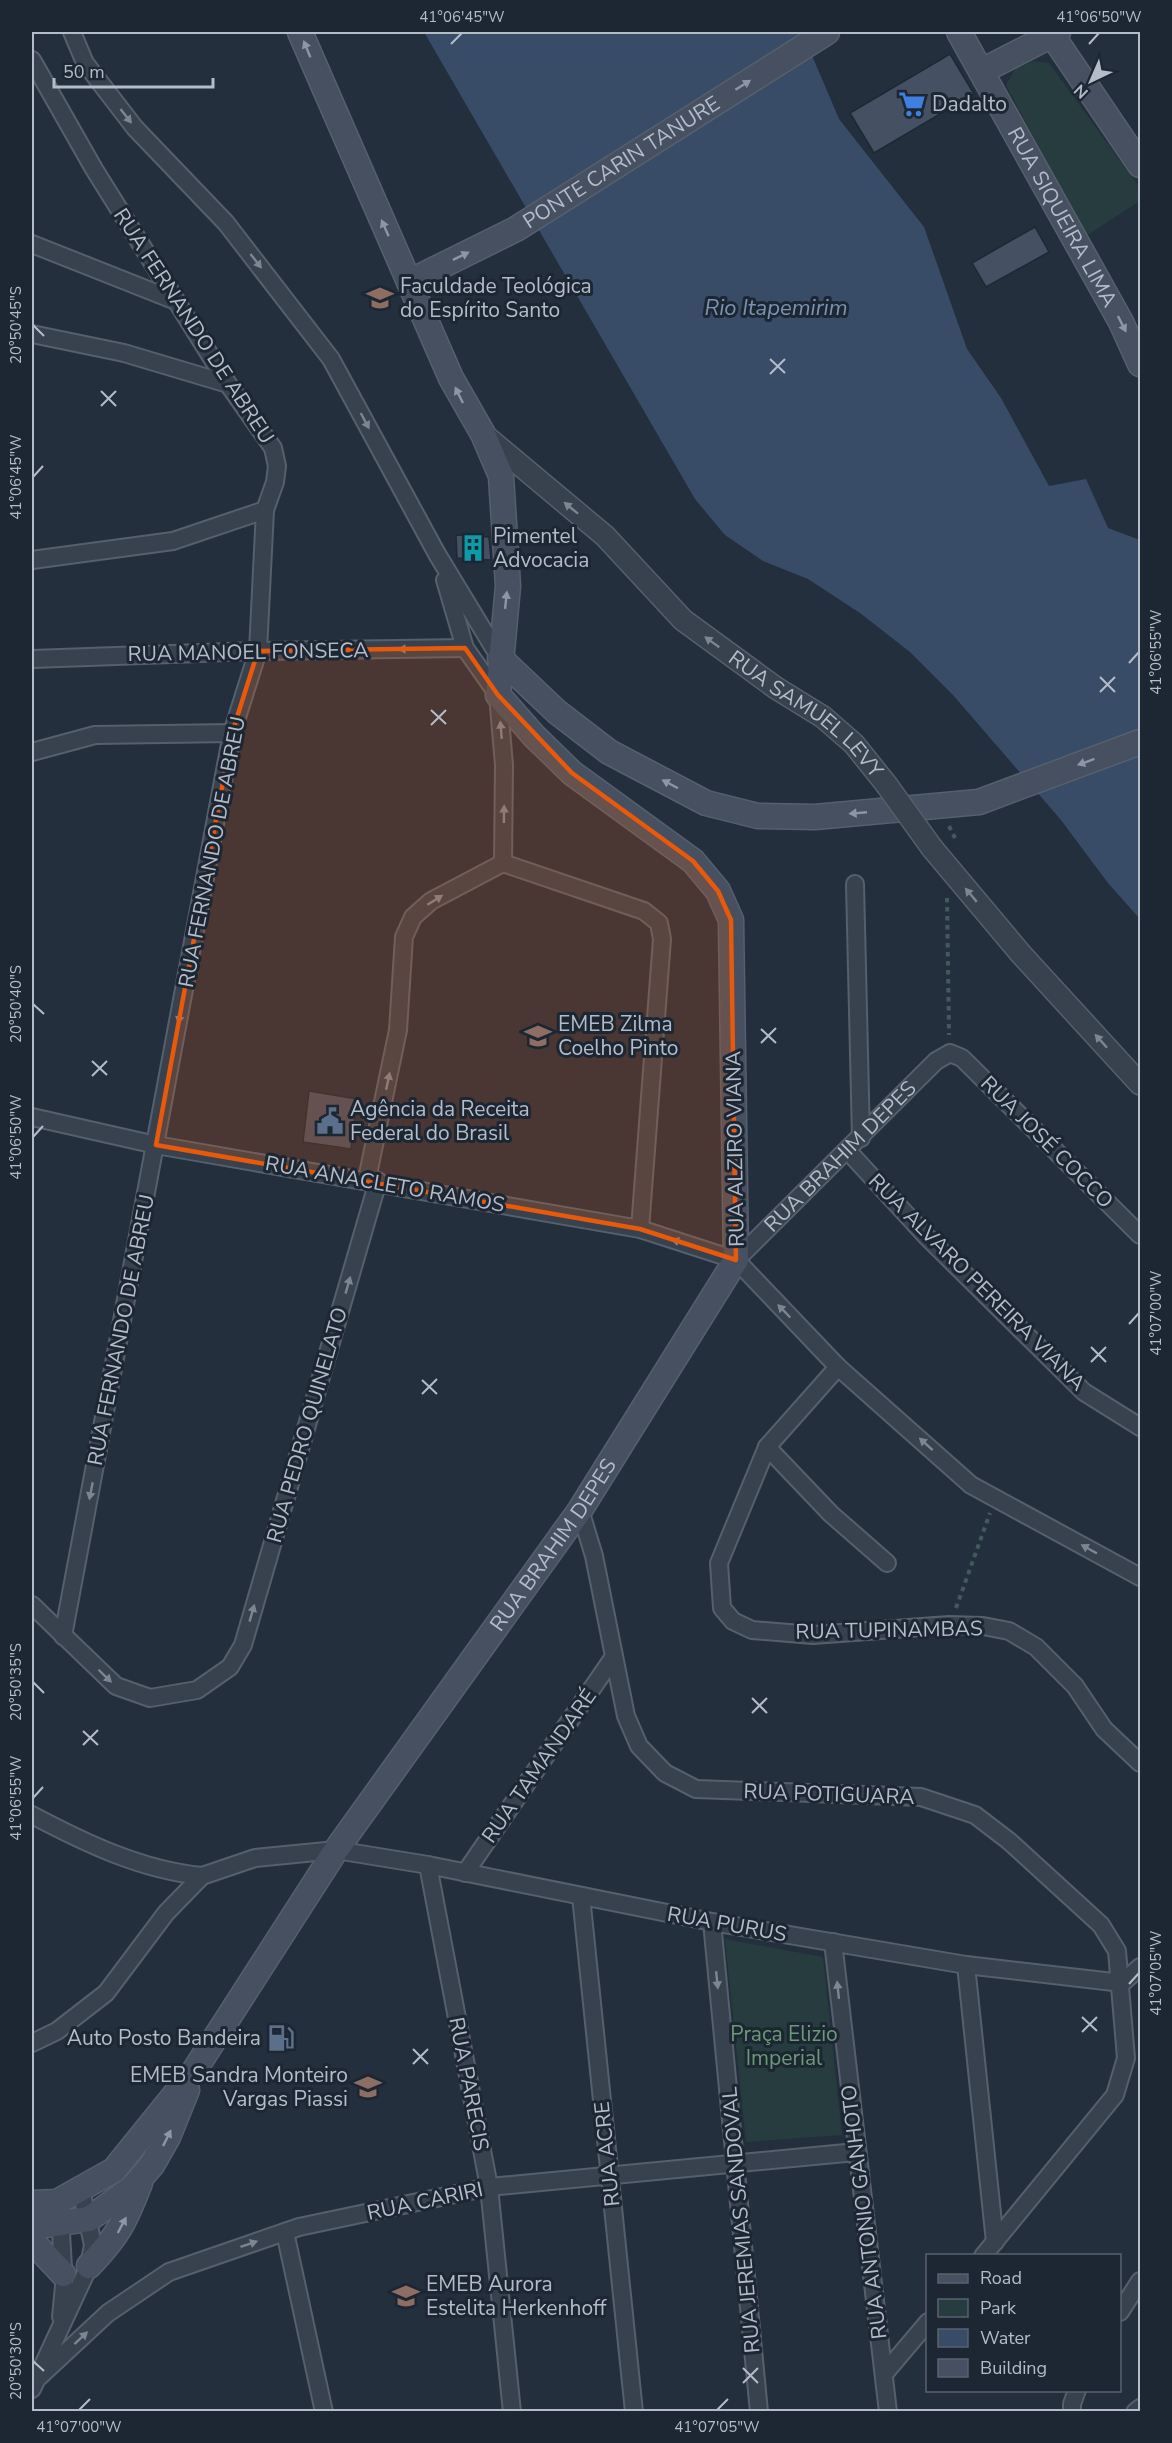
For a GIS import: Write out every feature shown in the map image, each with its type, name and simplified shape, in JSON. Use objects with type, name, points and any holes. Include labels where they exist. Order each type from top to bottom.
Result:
[{"type":"main road","points":[[300,32],[460,397],[483,434],[501,476],[508,586],[498,695]]},
{"type":"main road","name":"PONTE CARIN TANURE","points":[[409,282],[516,228],[827,32]]},
{"type":"main road","name":"RUA SIQUEIRA LIMA","points":[[959,32],[1121,322],[1140,364]]},
{"type":"main road","points":[[982,70],[1053,33],[1140,165]]},
{"type":"main road","points":[[500,658],[557,712],[609,752],[706,803],[758,816],[815,817],[979,802],[1140,742]]},
{"type":"main road","name":"RUA ALZIRO VIANA","points":[[498,695],[534,736],[572,773],[693,861],[718,891],[732,920],[736,1260]]},
{"type":"main road","name":"RUA BRAHIM DEPES","points":[[50,2208],[114,2170],[194,2071],[336,1850],[580,1510],[736,1260]]},
{"type":"main road","name":"RUA BRAHIM DEPES","points":[[50,2208],[89,2219],[110,2205],[142,2176],[152,2165],[168,2137],[194,2071]]},
{"type":"main road","points":[[89,2266],[113,2241],[125,2223],[142,2176]]},
{"type":"main road","points":[[32,2227],[50,2208]]},
{"type":"main road","points":[[32,2241],[63,2274]]},
{"type":"street","points":[[72,32],[85,63],[135,128],[226,223],[331,359],[437,554],[500,658]]},
{"type":"street","name":"RUA FERNANDO DE ABREU","points":[[32,64],[228,384],[273,448],[277,466],[275,482],[265,510],[258,651],[232,733],[63,1636]]},
{"type":"street","points":[[32,244],[176,301]]},
{"type":"street","points":[[32,334],[124,353],[228,384]]},
{"type":"street","name":"RUA SAMUEL LEVY","points":[[483,434],[604,536],[683,620],[777,688],[823,717],[854,744],[946,866],[1021,954],[1140,1084]]},
{"type":"street","points":[[32,560],[173,541],[265,510]]},
{"type":"street","points":[[437,554],[465,648],[498,695],[504,765],[503,862],[644,911],[659,923],[662,939],[640,1229]]},
{"type":"street","name":"RUA MANOEL FONSECA","points":[[32,659],[258,651],[465,648]]},
{"type":"street","points":[[32,752],[95,735],[232,733]]},
{"type":"street","name":"RUA PEDRO QUINELATO","points":[[63,1636],[116,1686],[150,1698],[197,1690],[230,1667],[243,1645],[373,1180],[398,1030],[404,937],[413,916],[431,901],[503,862]]},
{"type":"street","points":[[855,884],[861,1138]]},
{"type":"street","name":"RUA BRAHIM DEPES","points":[[736,1260],[936,1061],[950,1053]]},
{"type":"street","name":"RUA JOSÉ COCCO","points":[[950,1053],[962,1058],[1140,1235]]},
{"type":"street","name":"RUA ANACLETO RAMOS","points":[[32,1117],[156,1145],[373,1180],[640,1229],[736,1260]]},
{"type":"street","name":"RUA ALVARO PEREIRA VIANA","points":[[848,1151],[927,1237],[1084,1392],[1140,1427]]},
{"type":"street","name":"RUA ALZIRO VIANA","points":[[736,1260],[838,1367],[971,1485],[1140,1577]]},
{"type":"street","name":"RUA TUPINAMBAS","points":[[838,1367],[766,1447],[718,1563],[722,1608],[733,1621],[752,1630],[813,1635],[949,1625],[983,1626],[1009,1631],[1036,1647],[1074,1686],[1104,1729],[1140,1763]]},
{"type":"street","points":[[766,1447],[831,1514],[887,1563]]},
{"type":"street","name":"RUA POTIGUARA","points":[[580,1510],[594,1556],[626,1716],[639,1746],[665,1773],[696,1789],[921,1797],[975,1815],[1009,1841],[1101,1925],[1117,1951],[1122,1983],[1126,2058],[1114,2095],[985,2254]]},
{"type":"street","points":[[32,1605],[63,1636]]},
{"type":"street","name":"RUA TAMANDARÉ","points":[[465,1873],[613,1658]]},
{"type":"street","points":[[32,1815],[86,1844],[169,1873],[202,1876]]},
{"type":"street","name":"RUA PURUS","points":[[202,1876],[255,1858],[336,1850],[428,1865],[712,1922],[966,1965],[1122,1983]]},
{"type":"street","name":"RUA PARECIS","points":[[428,1865],[489,2187],[512,2412]]},
{"type":"street","points":[[32,2043],[57,2031],[106,1994],[166,1913],[202,1876]]},
{"type":"street","name":"RUA ACRE","points":[[581,1896],[634,2412]]},
{"type":"street","name":"RUA JEREMIAS SANDOVAL","points":[[712,1922],[759,2412]]},
{"type":"street","name":"RUA ANTONIO GANHOTO","points":[[833,1942],[888,2412]]},
{"type":"street","points":[[966,1965],[995,2241]]},
{"type":"street","points":[[1122,1983],[1140,1967]]},
{"type":"street","name":"RUA CARIRI","points":[[35,2383],[108,2313],[169,2272],[285,2232],[489,2187],[856,2152]]},
{"type":"street","points":[[35,2383],[89,2266],[93,2245],[81,2190]]},
{"type":"street","points":[[50,2208],[63,2274],[60,2329]]},
{"type":"street","points":[[285,2232],[324,2412]]},
{"type":"street","points":[[1121,2309],[1140,2281]]},
{"type":"street","points":[[884,2374],[926,2323]]},
{"type":"street","points":[[1072,2412],[1077,2392]]},
{"type":"street","points":[[1135,2412],[1140,2408]]},
{"type":"path","points":[[946,866],[950,1053]]},
{"type":"path","points":[[949,1625],[995,1497]]},
{"type":"highlighted area","points":[[465,648],[498,695],[572,773],[693,861],[718,891],[731,920],[736,1260],[640,1229],[156,1145],[232,733],[258,651]]},
{"type":"green space","points":[[1033,61],[1049,63],[1140,188],[1140,201],[1086,236],[1006,85],[1015,69]]},
{"type":"green space","name":"Praça Elizio Imperial","points":[[725,1939],[823,1957],[842,2135],[746,2142]]},
{"type":"water","name":"Rio Itapemirim","points":[[424,32],[802,32],[839,119],[924,227],[967,349],[1001,398],[1049,486],[1086,479],[1108,528],[1140,540],[1140,919],[1108,883],[1061,820],[953,695],[910,652],[860,613],[808,579],[763,561],[725,535],[695,499]]},
{"type":"building","name":"Dadalto","points":[[950,54],[974,94],[874,153],[850,113]]},
{"type":"building","points":[[1035,227],[1049,252],[986,287],[972,263]]},
{"type":"building","name":"Pimentel Advocacia","points":[[456,535],[489,537],[491,560],[457,558]]},
{"type":"building","name":"Agência da Receita Federal do Brasil","points":[[309,1091],[357,1099],[351,1149],[303,1142]]},
{"type":"place","name":"Dadalto","points":[[912,104]]},
{"type":"place","name":"Faculdade Teológica do Espírito Santo","points":[[380,298]]},
{"type":"place","name":"Pimentel Advocacia","points":[[473,548]]},
{"type":"place","name":"EMEB Zilma Coelho Pinto","points":[[538,1036]]},
{"type":"place","name":"Agência da Receita Federal do Brasil","points":[[330,1121]]},
{"type":"place","name":"Auto Posto Bandeira","points":[[281,2038]]},
{"type":"place","name":"EMEB Sandra Monteiro Vargas Piassi","points":[[368,2087]]},
{"type":"place","name":"EMEB Aurora Estelita Herkenhoff","points":[[406,2296]]}]
